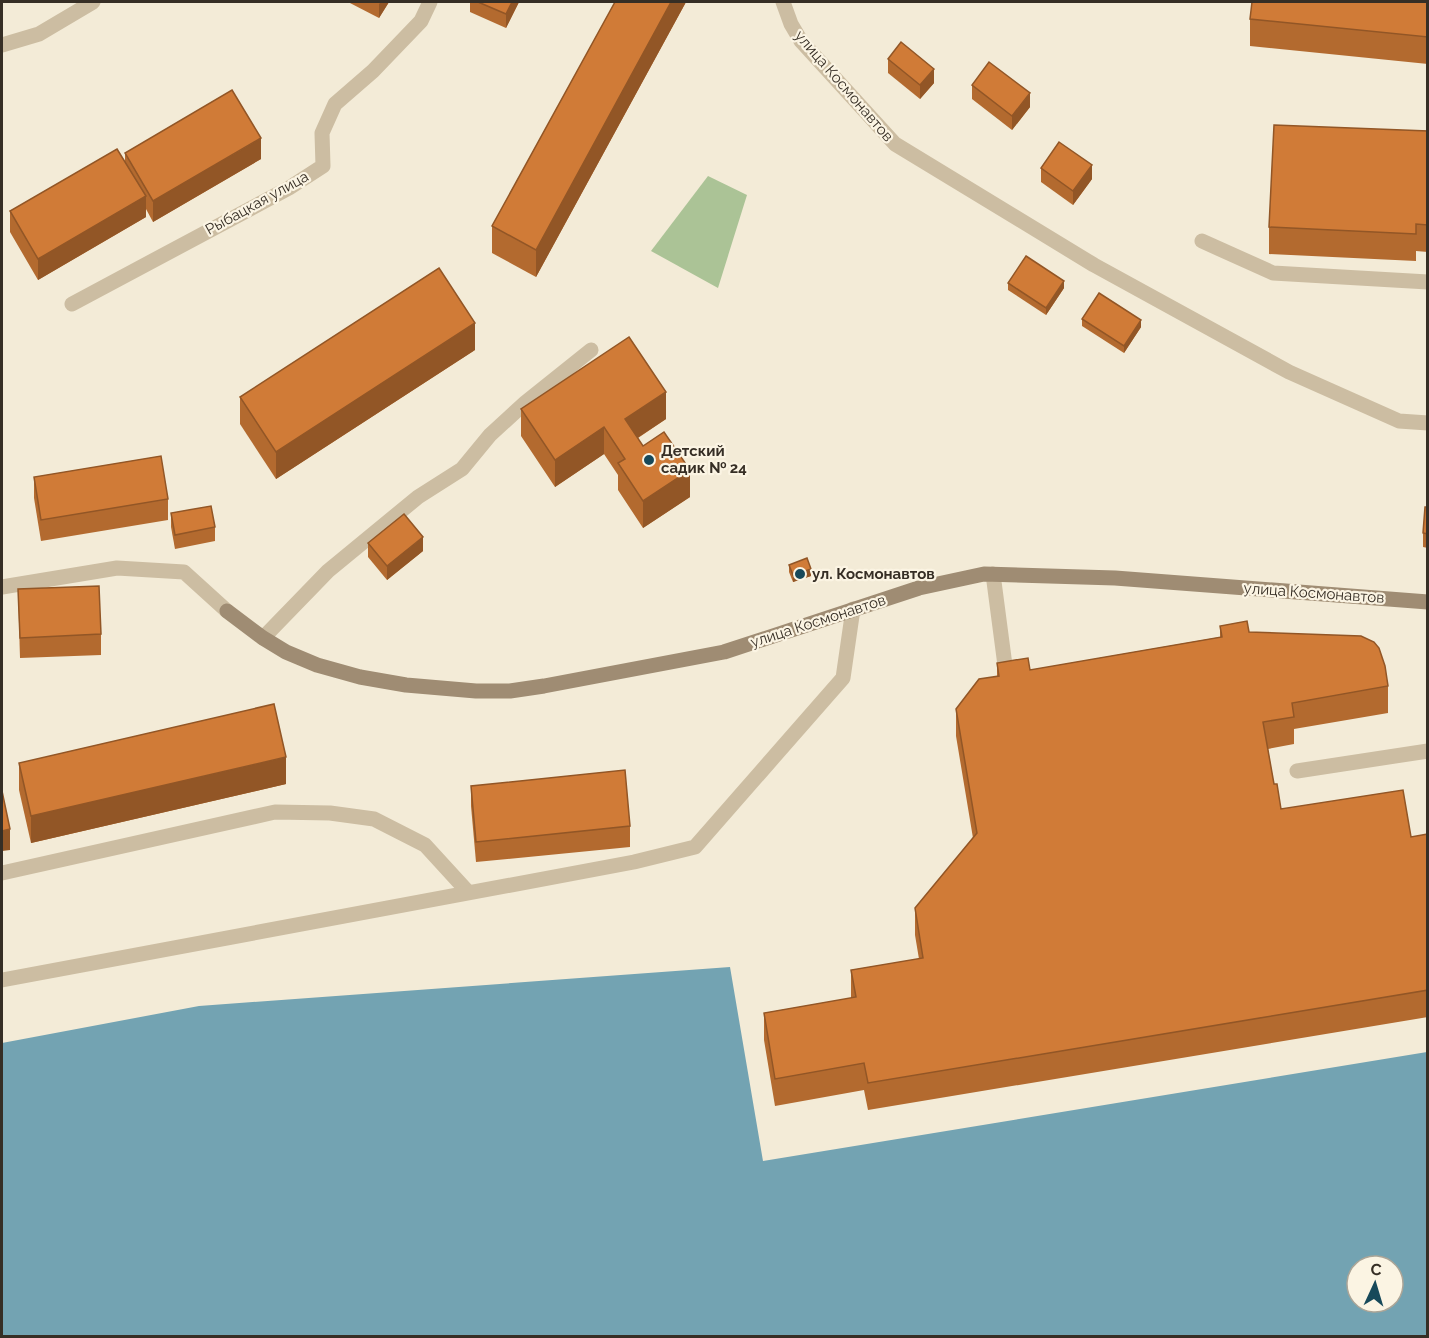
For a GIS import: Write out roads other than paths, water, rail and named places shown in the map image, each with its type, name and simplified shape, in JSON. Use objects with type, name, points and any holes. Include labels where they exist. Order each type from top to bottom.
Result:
[{"type":"street","points":[[2,45],[39,34],[93,2]]},
{"type":"street","name":"Рыбацкая улица","points":[[72,304],[289,188],[323,166],[322,133],[335,104],[373,71],[421,21],[430,2]]},
{"type":"street","name":"улица Космонавтов","points":[[783,2],[791,24],[801,41],[895,144],[1094,265],[1289,372],[1399,421],[1428,423]]},
{"type":"street","points":[[1202,241],[1273,273],[1428,282]]},
{"type":"street","points":[[263,638],[328,571],[418,496],[462,469],[490,435],[526,402],[591,350]]},
{"type":"street","name":"улица Космонавтов","points":[[2,587],[117,568],[184,572],[226,611],[263,638],[286,652],[317,665],[360,677],[443,689],[510,691],[724,652],[919,588],[956,579],[993,574],[1115,578],[1428,602]]},
{"type":"street","points":[[993,574],[1006,673]]},
{"type":"street","points":[[2,980],[633,862],[695,847],[843,678],[853,609]]},
{"type":"street","points":[[1297,771],[1428,751]]},
{"type":"street","points":[[2,873],[275,812],[330,813],[374,819],[426,845],[468,892]]},
{"type":"water","points":[[730,967],[763,1161],[1427,1052],[1427,1336],[2,1336],[2,1043],[199,1006]]},
{"type":"place","name":"Детский садик № 24","points":[[649,460]]},
{"type":"place","name":"ул. Космонавтов","points":[[800,574]]}]
